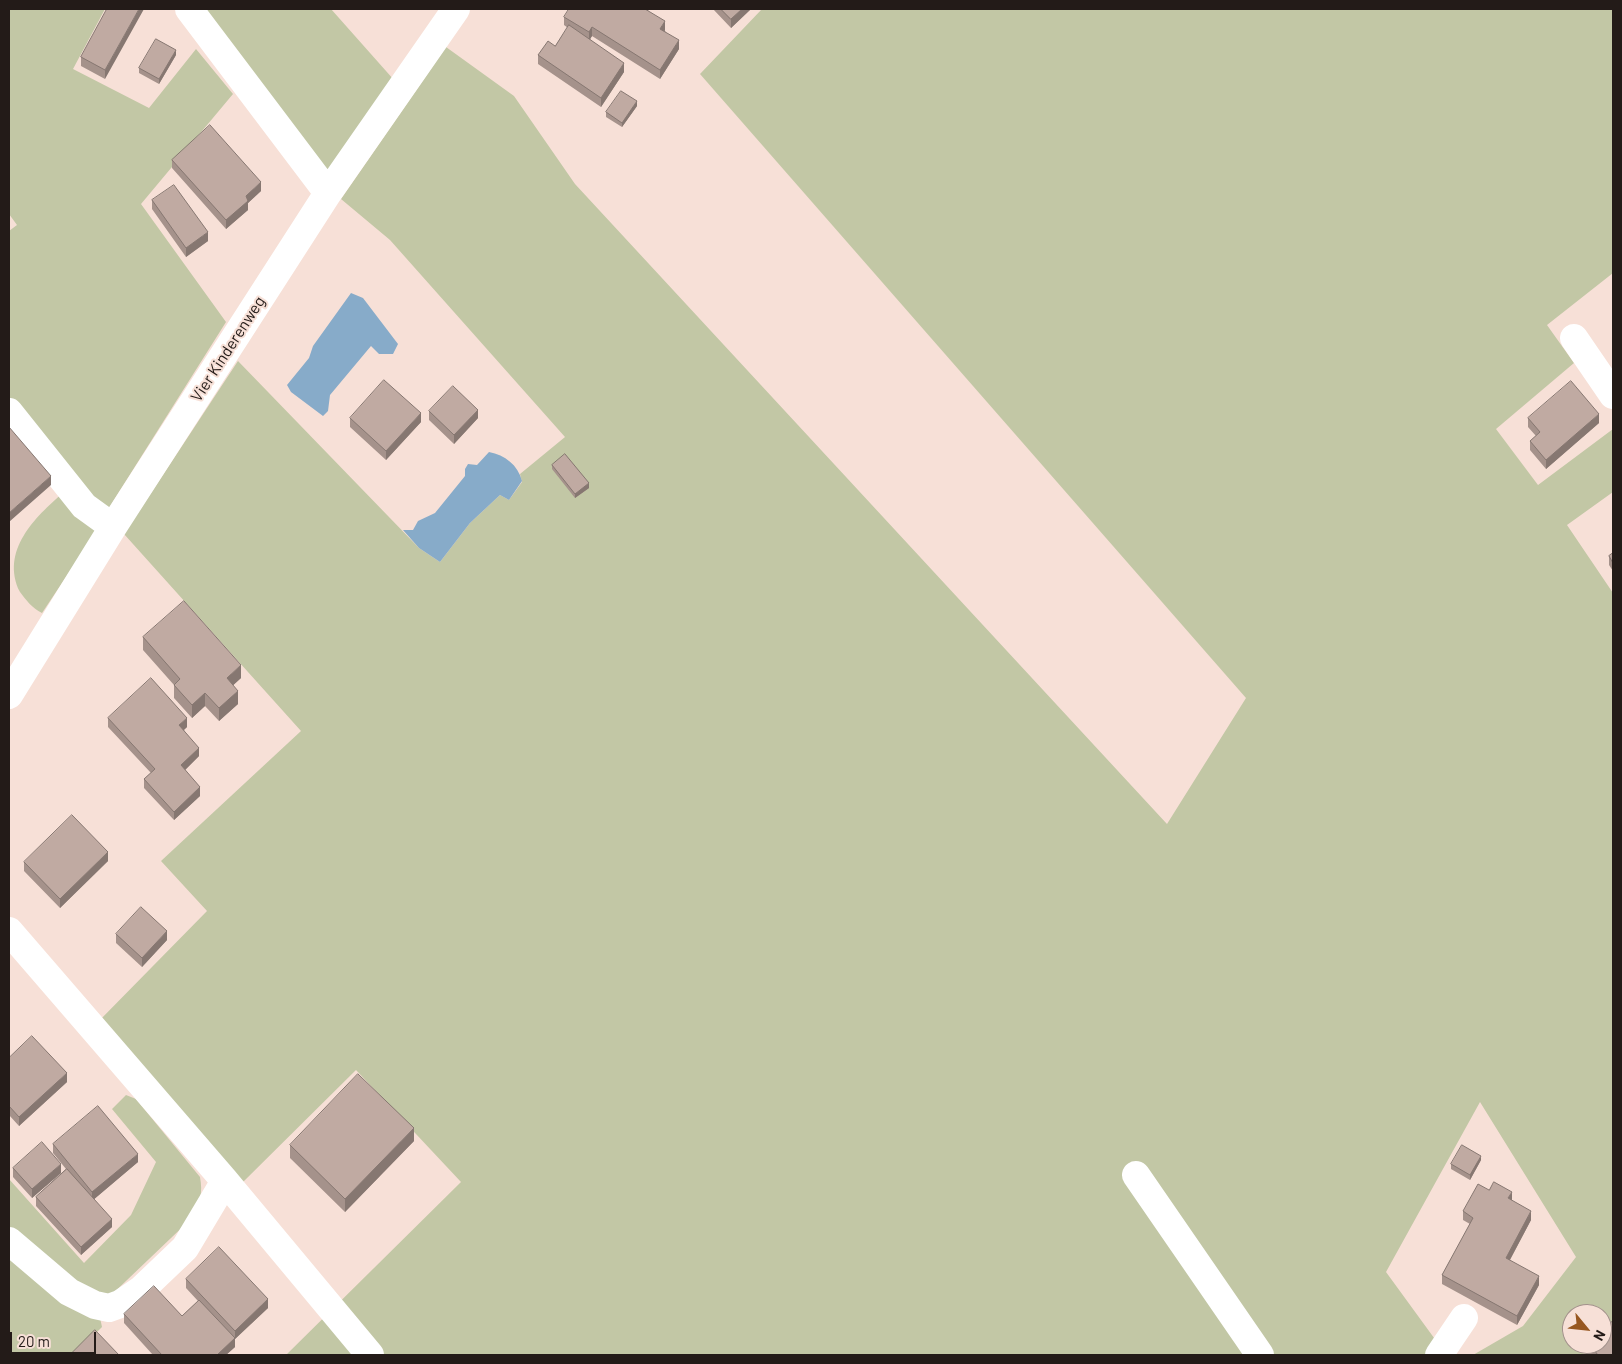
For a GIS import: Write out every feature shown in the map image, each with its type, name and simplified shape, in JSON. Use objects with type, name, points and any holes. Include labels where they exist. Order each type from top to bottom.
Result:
[{"type":"street","points":[[189,9],[328,193]]},
{"type":"street","name":"Vier Kinderenweg","points":[[9,695],[113,527],[328,193],[456,9]]},
{"type":"street","points":[[1574,338],[1613,395]]},
{"type":"street","points":[[9,412],[84,506],[113,527]]},
{"type":"street","points":[[9,931],[225,1181],[370,1355]]},
{"type":"street","points":[[1136,1175],[1260,1355]]},
{"type":"street","points":[[9,1241],[69,1292],[90,1303],[109,1308],[120,1304],[142,1289],[185,1248],[225,1181]]},
{"type":"street","points":[[1439,1355],[1464,1318]]},
{"type":"green space","points":[[9,9],[105,9],[73,69],[149,108],[196,49],[233,94],[141,204],[226,322],[107,511],[99,508],[9,400],[9,231],[17,225],[9,214]]},
{"type":"green space","points":[[185,9],[331,9],[394,80],[327,175]]},
{"type":"green space","points":[[762,9],[1613,9],[1613,273],[1547,325],[1574,363],[1496,429],[1538,485],[1613,429],[1613,492],[1567,525],[1613,593],[1613,1355],[1473,1355],[1523,1326],[1576,1257],[1480,1102],[1386,1272],[1437,1342],[1431,1355],[286,1355],[461,1182],[356,1070],[241,1184],[96,1024],[207,911],[161,861],[301,731],[124,534],[238,361],[419,548],[440,562],[470,523],[500,495],[509,500],[522,482],[520,474],[565,437],[390,240],[341,199],[446,47],[514,96],[575,184],[1167,824],[1246,698],[700,74]]},
{"type":"green space","points":[[63,493],[97,527],[92,538],[42,613],[32,606],[20,592],[15,577],[14,563],[17,549],[32,524]]},
{"type":"green space","points":[[126,1095],[136,1099],[200,1177],[201,1193],[193,1217],[104,1302],[99,1313],[102,1327],[74,1355],[9,1355],[9,1179],[84,1263],[131,1215],[156,1162],[112,1109]]},
{"type":"water","points":[[351,293],[363,298],[398,344],[393,354],[379,354],[371,346],[330,395],[328,411],[323,416],[291,392],[287,385],[309,358],[313,346]]},
{"type":"water","points":[[489,452],[510,462],[517,470],[522,481],[509,500],[500,495],[470,523],[440,562],[419,548],[403,530],[413,530],[418,521],[435,513],[465,476],[465,469],[468,464],[477,465]]},
{"type":"building","points":[[107,9],[139,9],[105,70],[81,57]]},
{"type":"building","points":[[569,9],[645,9],[665,21],[660,29],[679,40],[660,70],[592,27],[589,32],[564,17]]},
{"type":"building","points":[[721,9],[742,9],[731,19]]},
{"type":"building","points":[[569,25],[624,63],[601,98],[538,55],[548,41],[555,46]]},
{"type":"building","points":[[156,39],[176,50],[159,79],[139,68]]},
{"type":"building","points":[[621,91],[637,101],[622,123],[606,112]]},
{"type":"building","points":[[210,125],[261,182],[246,196],[248,201],[226,220],[172,160]]},
{"type":"building","points":[[174,185],[208,232],[186,248],[152,200]]},
{"type":"building","points":[[384,380],[421,413],[386,451],[350,418]]},
{"type":"building","points":[[1571,381],[1599,414],[1546,460],[1530,441],[1540,432],[1528,418]]},
{"type":"building","points":[[453,386],[478,410],[454,435],[429,411]]},
{"type":"building","points":[[9,427],[51,476],[9,513]]},
{"type":"building","points":[[565,454],[589,483],[575,494],[552,465]]},
{"type":"building","points":[[1613,553],[1613,563],[1609,556]]},
{"type":"building","points":[[184,601],[241,665],[227,678],[238,691],[219,708],[205,693],[192,705],[174,685],[180,679],[143,637]]},
{"type":"building","points":[[151,678],[187,718],[179,725],[199,748],[181,765],[200,787],[174,812],[144,779],[155,769],[108,718]]},
{"type":"building","points":[[72,815],[108,852],[60,899],[24,862]]},
{"type":"building","points":[[141,907],[167,931],[142,958],[116,934]]},
{"type":"building","points":[[32,1036],[67,1073],[19,1117],[9,1106],[9,1058]]},
{"type":"building","points":[[358,1074],[414,1128],[345,1199],[290,1145]]},
{"type":"building","points":[[98,1106],[138,1154],[92,1192],[53,1144]]},
{"type":"building","points":[[42,1142],[61,1164],[32,1189],[13,1168]]},
{"type":"building","points":[[1462,1145],[1481,1156],[1470,1175],[1451,1164]]},
{"type":"building","points":[[67,1169],[112,1219],[81,1247],[36,1197]]},
{"type":"building","points":[[1494,1182],[1512,1192],[1508,1198],[1531,1211],[1506,1258],[1539,1276],[1517,1316],[1442,1275],[1473,1218],[1463,1211],[1478,1184],[1489,1190]]},
{"type":"building","points":[[219,1247],[268,1299],[235,1331],[186,1279]]},
{"type":"building","points":[[154,1286],[182,1316],[199,1300],[235,1338],[217,1355],[162,1355],[124,1314]]},
{"type":"building","points":[[1613,1321],[1613,1355],[1597,1354],[1612,1354]]},
{"type":"building","points":[[95,1330],[119,1355],[70,1355]]}]
